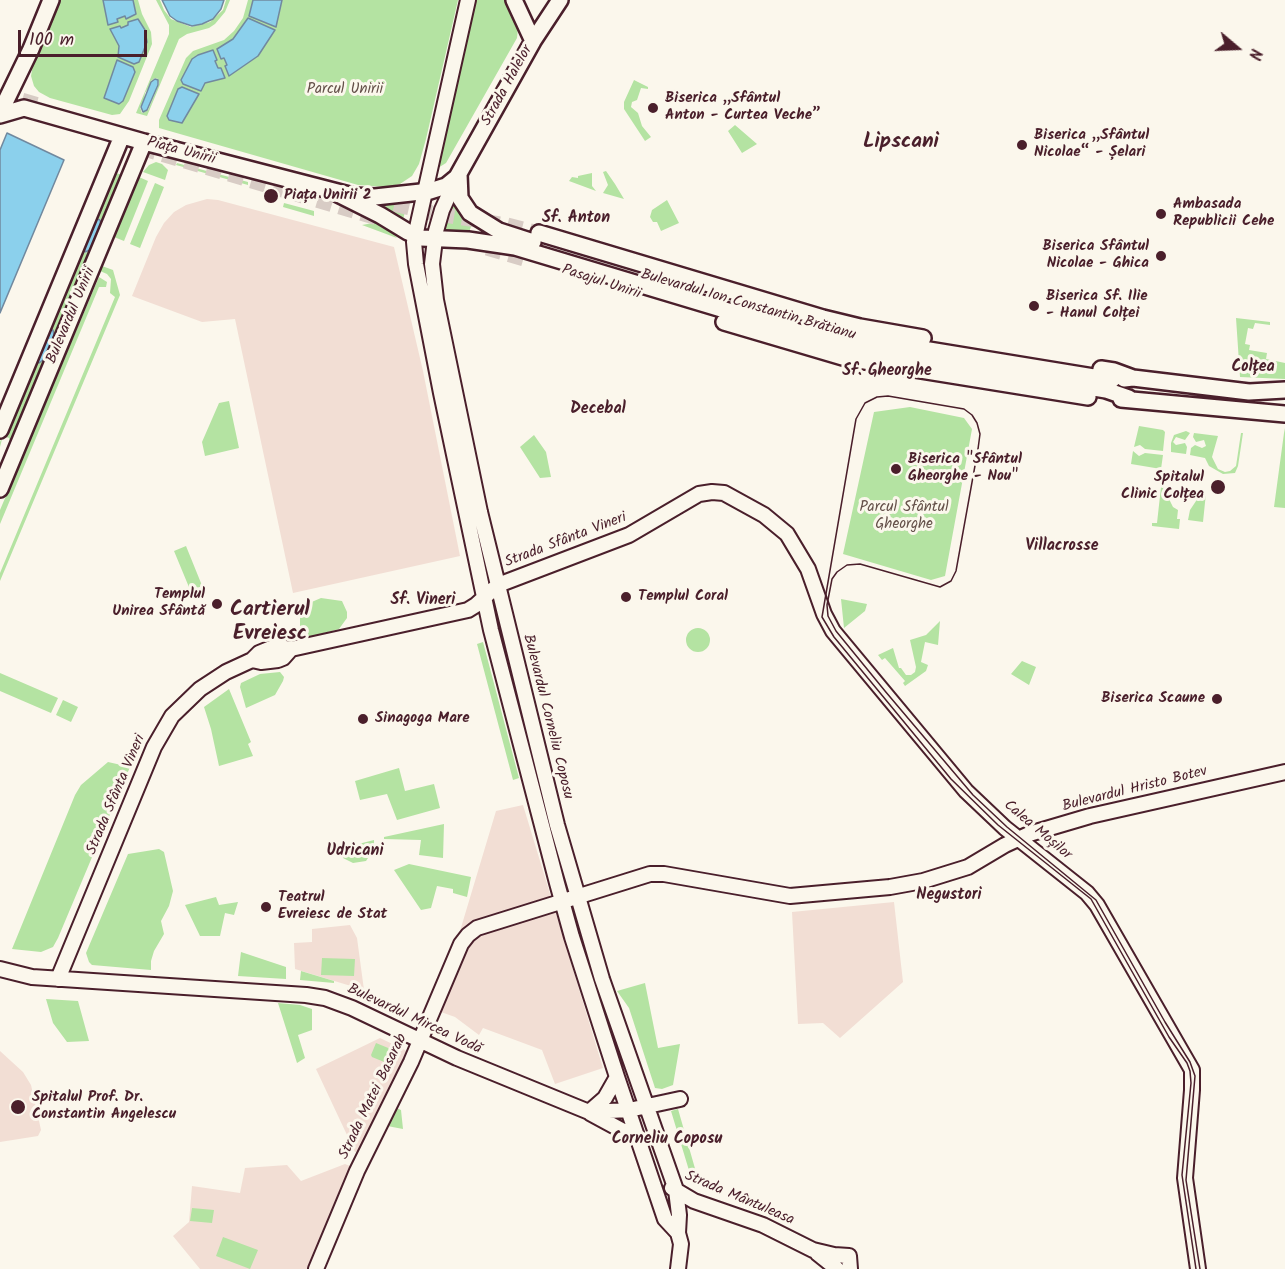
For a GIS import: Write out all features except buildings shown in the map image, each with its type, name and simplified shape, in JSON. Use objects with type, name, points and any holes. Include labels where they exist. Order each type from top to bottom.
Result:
[{"type":"main road","points":[[5,88],[24,108],[0,114],[5,88],[27,57],[51,0]]},
{"type":"main road","points":[[514,0],[533,41]]},
{"type":"main road","name":"Strada Halelor","points":[[458,175],[533,41],[560,0]]},
{"type":"main road","name":"Piața Unirii","points":[[24,108],[338,194],[375,197],[424,192],[442,189],[458,175]]},
{"type":"main road","name":"Bulevardul Unirii","points":[[0,430],[122,136]]},
{"type":"main road","name":"Bulevardul Unirii","points":[[0,489],[144,142]]},
{"type":"main road","name":"Bulevardul Ion Constantin Brătianu","points":[[458,175],[458,193],[470,213],[515,237],[860,327],[1114,371],[1132,378]]},
{"type":"main road","name":"Piața Unirii","points":[[338,194],[415,236],[434,240]]},
{"type":"main road","name":"Pasajul Unirii","points":[[539,233],[698,285]]},
{"type":"main road","name":"Bulevardul Ion Constantin Brătianu","points":[[434,240],[468,240],[522,249],[867,356],[1092,398],[1129,398]]},
{"type":"main road","name":"Pasajul Unirii","points":[[531,261],[672,305]]},
{"type":"main road","name":"Bulevardul Ion Constantin Brătianu","points":[[698,285],[847,336],[1112,380]]},
{"type":"main road","name":"Bulevardul Ion Constantin Brătianu","points":[[672,305],[822,352],[867,356],[1088,387],[1129,398]]},
{"type":"main road","name":"Bulevardul Ion Constantin Brătianu","points":[[1088,387],[1112,380],[1132,378],[1249,392],[1285,390]]},
{"type":"main road","points":[[1129,398],[1285,414]]},
{"type":"street","points":[[415,236],[468,0]]},
{"type":"street","points":[[434,240],[442,210],[458,175]]},
{"type":"street","name":"Bulevardul Corneliu Coposu","points":[[415,236],[414,251],[423,302],[486,597],[491,630],[562,900],[617,1077],[665,1219],[678,1233]]},
{"type":"street","name":"Bulevardul Corneliu Coposu","points":[[434,240],[432,264],[436,300],[480,512],[531,725],[577,896],[602,979],[676,1191],[679,1215],[678,1233],[681,1244],[678,1269]]},
{"type":"street","name":"Strada Sfânta Vineri","points":[[58,979],[146,765],[167,724],[178,709],[200,689],[226,672],[252,660],[261,662],[278,660],[291,649],[472,608],[498,585],[620,540],[694,497],[712,492]]},
{"type":"street","name":"Calea Moșilor","points":[[712,492],[723,493],[738,499],[771,519],[787,534],[800,552],[833,631],[914,730],[966,791],[1018,838],[1092,898],[1191,1069],[1192,1090],[1185,1178],[1197,1269]]},
{"type":"street","name":"Bulevardul Hristo Botev","points":[[577,896],[643,875],[657,873],[789,896],[923,882],[982,860],[1018,838],[1090,816],[1285,772]]},
{"type":"street","name":"Strada Matei Basarab","points":[[316,1269],[357,1171],[411,1062],[461,944],[477,928],[577,896]]},
{"type":"street","name":"Bulevardul Mircea Vodă","points":[[0,969],[32,978],[306,995],[341,1003],[463,1061],[589,1112],[629,1110],[680,1099]]},
{"type":"street","points":[[617,1077],[606,1098],[589,1112],[638,1139]]},
{"type":"street","name":"Strada Mântuleasa","points":[[652,1178],[694,1201],[763,1225],[813,1250],[837,1269]]},
{"type":"street","name":"Strada Mântuleasa","points":[[813,1250],[834,1255],[849,1262]]},
{"type":"shaded area","points":[[207,199],[394,247],[423,371],[460,556],[293,593],[235,319],[202,322],[132,296],[164,223],[174,212],[186,205]]},
{"type":"shaded area","points":[[523,805],[603,1068],[555,1084],[542,1050],[483,1028],[479,1035],[455,1017],[441,1012],[464,957],[457,941],[496,811]]},
{"type":"shaded area","points":[[894,902],[903,982],[840,1038],[823,1023],[798,1024],[792,912]]},
{"type":"shaded area","points":[[350,925],[357,938],[364,990],[295,969],[294,943],[312,942],[312,929]]},
{"type":"shaded area","points":[[380,1038],[407,1051],[360,1151],[355,1152],[316,1069]]},
{"type":"shaded area","name":"Spitalul Prof. Dr. Constantin Angelescu","points":[[0,1051],[23,1072],[31,1085],[41,1130],[38,1136],[0,1142]]},
{"type":"shaded area","points":[[345,1164],[350,1166],[309,1269],[200,1269],[173,1236],[189,1222],[192,1186],[240,1193],[245,1168],[287,1165],[301,1181]]},
{"type":"green space","points":[[59,0],[138,0],[151,32],[152,44],[129,101],[120,114],[112,115],[50,98],[34,86],[31,76],[34,59]]},
{"type":"green space","points":[[156,0],[160,0],[171,19],[191,27],[210,22],[223,10],[226,0],[230,0],[225,12],[215,24],[179,39],[147,116],[136,113],[169,34],[169,25]],"holes":[[[158,79],[159,84],[148,110],[142,113],[140,107],[145,93],[151,81]]]},
{"type":"green space","name":"Parcul Unirii","points":[[248,0],[458,0],[426,139],[419,164],[412,176],[400,184],[386,187],[358,185],[159,128],[159,120],[186,58],[193,51],[224,40],[234,31],[243,18]]},
{"type":"green space","points":[[471,0],[505,0],[518,28],[517,38],[446,163],[438,168],[436,167]]},
{"type":"green space","points":[[634,80],[648,87],[648,89],[641,88],[637,100],[632,102],[631,107],[638,113],[642,126],[651,137],[645,141],[624,109],[624,102]]},
{"type":"green space","points":[[735,125],[757,144],[742,153],[728,131]]},
{"type":"green space","points":[[156,162],[168,170],[165,180],[143,172],[149,165]]},
{"type":"green space","points":[[177,163],[248,182],[248,185],[176,165]]},
{"type":"green space","points":[[606,171],[624,199],[603,193],[608,185],[603,172]]},
{"type":"green space","points":[[112,172],[123,175],[0,470],[1,462],[10,443],[9,438],[6,437],[2,439],[0,447],[0,442]],"holes":[[[97,218],[102,220],[102,224],[91,250],[85,253],[83,250],[93,221]],[[50,329],[53,329],[55,335],[44,361],[37,363]]]},
{"type":"green space","points":[[592,173],[592,186],[596,191],[569,181],[572,177],[578,178],[578,176]]},
{"type":"green space","points":[[139,177],[148,181],[124,241],[114,237]]},
{"type":"green space","points":[[155,183],[164,187],[140,248],[130,244]]},
{"type":"green space","points":[[667,200],[679,223],[661,231],[657,222],[653,222],[650,217],[652,210]]},
{"type":"green space","points":[[453,201],[458,210],[473,221],[468,235],[443,230]]},
{"type":"green space","points":[[284,203],[314,211],[314,216],[283,207]]},
{"type":"green space","points":[[407,203],[403,220],[380,207],[380,206]]},
{"type":"green space","points":[[378,222],[387,227],[397,238],[362,225]]},
{"type":"green space","points":[[102,266],[113,270],[120,295],[0,581],[0,573],[115,297],[110,293],[111,279],[100,271]]},
{"type":"green space","points":[[99,277],[107,282],[106,287],[99,287],[0,524],[0,510]]},
{"type":"green space","points":[[1236,318],[1270,322],[1270,325],[1255,323],[1253,329],[1248,328],[1245,344],[1250,345],[1249,350],[1267,353],[1266,359],[1285,363],[1285,379],[1240,377]]},
{"type":"green space","points":[[229,401],[239,448],[205,456],[202,442],[219,403]]},
{"type":"green space","name":"Parcul Sfântul Gheorghe","points":[[910,407],[964,418],[972,429],[945,576],[931,580],[843,554],[874,412]]},
{"type":"green space","points":[[1139,426],[1165,432],[1163,451],[1145,449],[1140,445],[1134,447]]},
{"type":"green space","points":[[1285,428],[1285,508],[1274,507]]},
{"type":"green space","points":[[1186,431],[1190,433],[1185,440],[1176,437],[1173,442],[1176,445],[1185,443],[1186,454],[1171,452],[1174,435]]},
{"type":"green space","points":[[1194,433],[1218,436],[1212,457],[1218,469],[1225,472],[1236,466],[1241,433],[1243,433],[1235,473],[1223,474],[1209,466],[1205,458],[1190,455],[1191,448],[1195,445],[1202,448],[1206,446],[1204,440],[1196,442],[1193,437]]},
{"type":"green space","points":[[534,435],[546,452],[551,477],[540,478],[520,447]]},
{"type":"green space","points":[[1133,451],[1139,456],[1145,453],[1163,455],[1161,469],[1131,464]]},
{"type":"green space","points":[[1161,487],[1170,488],[1170,501],[1178,510],[1177,519],[1180,519],[1179,529],[1152,526],[1152,523],[1157,523]]},
{"type":"green space","points":[[1197,491],[1206,493],[1203,522],[1188,520],[1190,510],[1196,501]]},
{"type":"green space","points":[[186,546],[203,588],[191,592],[174,551]]},
{"type":"green space","points":[[321,598],[342,601],[347,618],[339,629],[309,637],[300,629],[300,617],[307,604]]},
{"type":"green space","points":[[841,599],[867,604],[865,611],[844,628]]},
{"type":"green space","points":[[940,621],[938,645],[925,642],[921,662],[928,665],[926,671],[905,686],[903,683],[905,681],[885,658],[882,660],[878,655],[893,648],[899,668],[906,675],[911,675],[915,672],[916,667],[910,640],[926,635]]},
{"type":"green space","points":[[698,628],[707,631],[710,640],[707,649],[698,652],[689,649],[686,640],[689,631]]},
{"type":"green space","points":[[483,642],[519,778],[513,780],[477,644]]},
{"type":"green space","points":[[1022,661],[1036,667],[1029,685],[1011,674]]},
{"type":"green space","points":[[280,672],[284,677],[275,695],[246,708],[241,683],[260,674]]},
{"type":"green space","points":[[0,673],[58,698],[51,713],[0,691]]},
{"type":"green space","points":[[229,689],[251,742],[248,744],[253,756],[219,766],[204,707]]},
{"type":"green space","points":[[63,700],[78,707],[71,722],[56,715]]},
{"type":"green space","points":[[108,762],[130,767],[58,938],[53,947],[41,952],[12,949],[75,795],[81,785]]},
{"type":"green space","points":[[399,768],[405,791],[434,784],[440,808],[397,820],[387,794],[360,800],[355,781]]},
{"type":"green space","points":[[444,824],[443,858],[419,855],[421,840],[384,839],[384,837]]},
{"type":"green space","points":[[374,840],[374,849],[366,861],[353,863],[343,858],[339,849]]},
{"type":"green space","points":[[159,849],[164,852],[173,891],[169,906],[161,921],[164,934],[154,951],[151,970],[92,965],[86,953],[128,854]]},
{"type":"green space","points":[[409,864],[471,877],[467,897],[453,893],[453,889],[437,886],[431,908],[421,910],[394,870]]},
{"type":"green space","points":[[216,897],[219,905],[238,902],[234,915],[225,913],[220,936],[200,936],[185,905]]},
{"type":"green space","points":[[241,952],[286,967],[286,979],[238,976]]},
{"type":"green space","points":[[322,958],[355,959],[354,976],[321,975]]},
{"type":"green space","points":[[301,971],[334,981],[334,983],[300,980]]},
{"type":"green space","points":[[645,983],[658,1048],[680,1044],[673,1085],[662,1089],[655,1088],[629,1008],[617,991]]},
{"type":"green space","points":[[46,999],[78,1001],[89,1041],[67,1042],[53,1023]]},
{"type":"green space","points":[[278,1003],[300,1005],[312,1009],[312,1030],[298,1035],[305,1058],[297,1063]]},
{"type":"green space","points":[[376,1043],[398,1052],[394,1066],[372,1057]]},
{"type":"green space","points":[[394,1107],[401,1110],[403,1129],[382,1125]]},
{"type":"green space","points":[[678,1109],[698,1179],[691,1177],[671,1111]]},
{"type":"green space","points":[[192,1208],[214,1210],[212,1223],[190,1221]]},
{"type":"green space","points":[[223,1237],[258,1250],[250,1269],[216,1256]]},
{"type":"water","points":[[103,0],[133,0],[136,14],[126,19],[125,16],[117,19],[118,22],[108,25]]},
{"type":"water","points":[[162,0],[224,0],[221,9],[213,19],[192,26],[170,16]]},
{"type":"water","points":[[253,0],[282,0],[276,27],[249,16]]},
{"type":"water","points":[[248,18],[275,30],[258,56],[229,76],[224,58],[221,59],[217,49],[233,39]]},
{"type":"water","points":[[138,19],[145,30],[147,42],[139,62],[134,64],[118,57],[119,46],[110,29],[120,26],[121,28],[128,25],[128,22]]},
{"type":"water","points":[[213,50],[218,68],[221,68],[225,78],[205,83],[201,91],[183,84],[181,80],[192,59]]},
{"type":"water","points":[[117,60],[133,67],[135,72],[123,101],[119,104],[104,98]]},
{"type":"water","points":[[158,80],[158,85],[147,110],[143,112],[141,107],[151,82]]},
{"type":"water","points":[[182,87],[199,94],[182,123],[169,120],[167,116],[178,89]]},
{"type":"water","points":[[7,133],[64,160],[0,313],[0,150]]},
{"type":"water","points":[[97,219],[100,220],[101,225],[90,250],[85,252],[84,247]]},
{"type":"water","points":[[50,330],[53,330],[54,335],[43,360],[39,363],[37,359]]},
{"type":"tunnel","points":[[0,94],[42,106]]},
{"type":"tunnel","points":[[141,148],[377,218]]},
{"type":"tunnel","points":[[372,199],[539,233]]},
{"type":"tunnel","points":[[487,248],[531,261]]},
{"type":"tram line","points":[[1196,1269],[1182,1175],[1191,1083],[1187,1063],[1169,1037],[1091,899],[998,825],[951,779],[834,637],[822,617],[856,419],[865,403],[877,397],[888,396],[964,409],[977,423],[980,434],[978,449],[956,571],[951,581],[940,587],[860,564],[847,565],[832,579],[827,605],[828,616],[836,631],[973,795],[1007,827],[1096,900],[1190,1062],[1195,1076],[1186,1180],[1200,1269]]},
{"type":"place","name":"Biserica „Sfântul Anton - Curtea Veche”","points":[[653,108]]},
{"type":"place","name":"Biserica „Sfântul Nicolae“ - Șelari","points":[[1022,145]]},
{"type":"place","name":"Piața Unirii 2","points":[[271,196]]},
{"type":"place","name":"Ambasada Republicii Cehe","points":[[1161,214]]},
{"type":"place","name":"Biserica Sfântul Nicolae - Ghica","points":[[1161,256]]},
{"type":"place","name":"Biserica Sf. Ilie - Hanul Colței","points":[[1034,306]]},
{"type":"place","name":"Biserica \"Sfântul Gheorghe - Nou\"","points":[[896,469]]},
{"type":"place","name":"Spitalul Clinic Colțea","points":[[1218,487]]},
{"type":"place","name":"Templul Coral","points":[[626,597]]},
{"type":"place","name":"Templul Unirea Sfântă","points":[[217,604]]},
{"type":"place","name":"Biserica Scaune","points":[[1217,699]]},
{"type":"place","name":"Sinagoga Mare","points":[[363,719]]},
{"type":"place","name":"Teatrul Evreiesc de Stat","points":[[266,907]]},
{"type":"place","name":"Spitalul Prof. Dr. Constantin Angelescu","points":[[18,1107]]},
{"type":"district","name":"Lipscani","points":[[901,143]]},
{"type":"district","name":"Sf. Anton","points":[[576,219]]},
{"type":"district","name":"Colțea","points":[[1253,368]]},
{"type":"district","name":"Sf. Gheorghe","points":[[887,372]]},
{"type":"district","name":"Decebal","points":[[598,410]]},
{"type":"district","name":"Villacrosse","points":[[1062,547]]},
{"type":"district","name":"Sf. Vineri","points":[[423,601]]},
{"type":"district","name":"Cartierul Evreiesc","points":[[270,623]]},
{"type":"district","name":"Udricani","points":[[355,852]]},
{"type":"district","name":"Negustori","points":[[949,896]]},
{"type":"district","name":"Corneliu Coposu","points":[[667,1140]]}]
